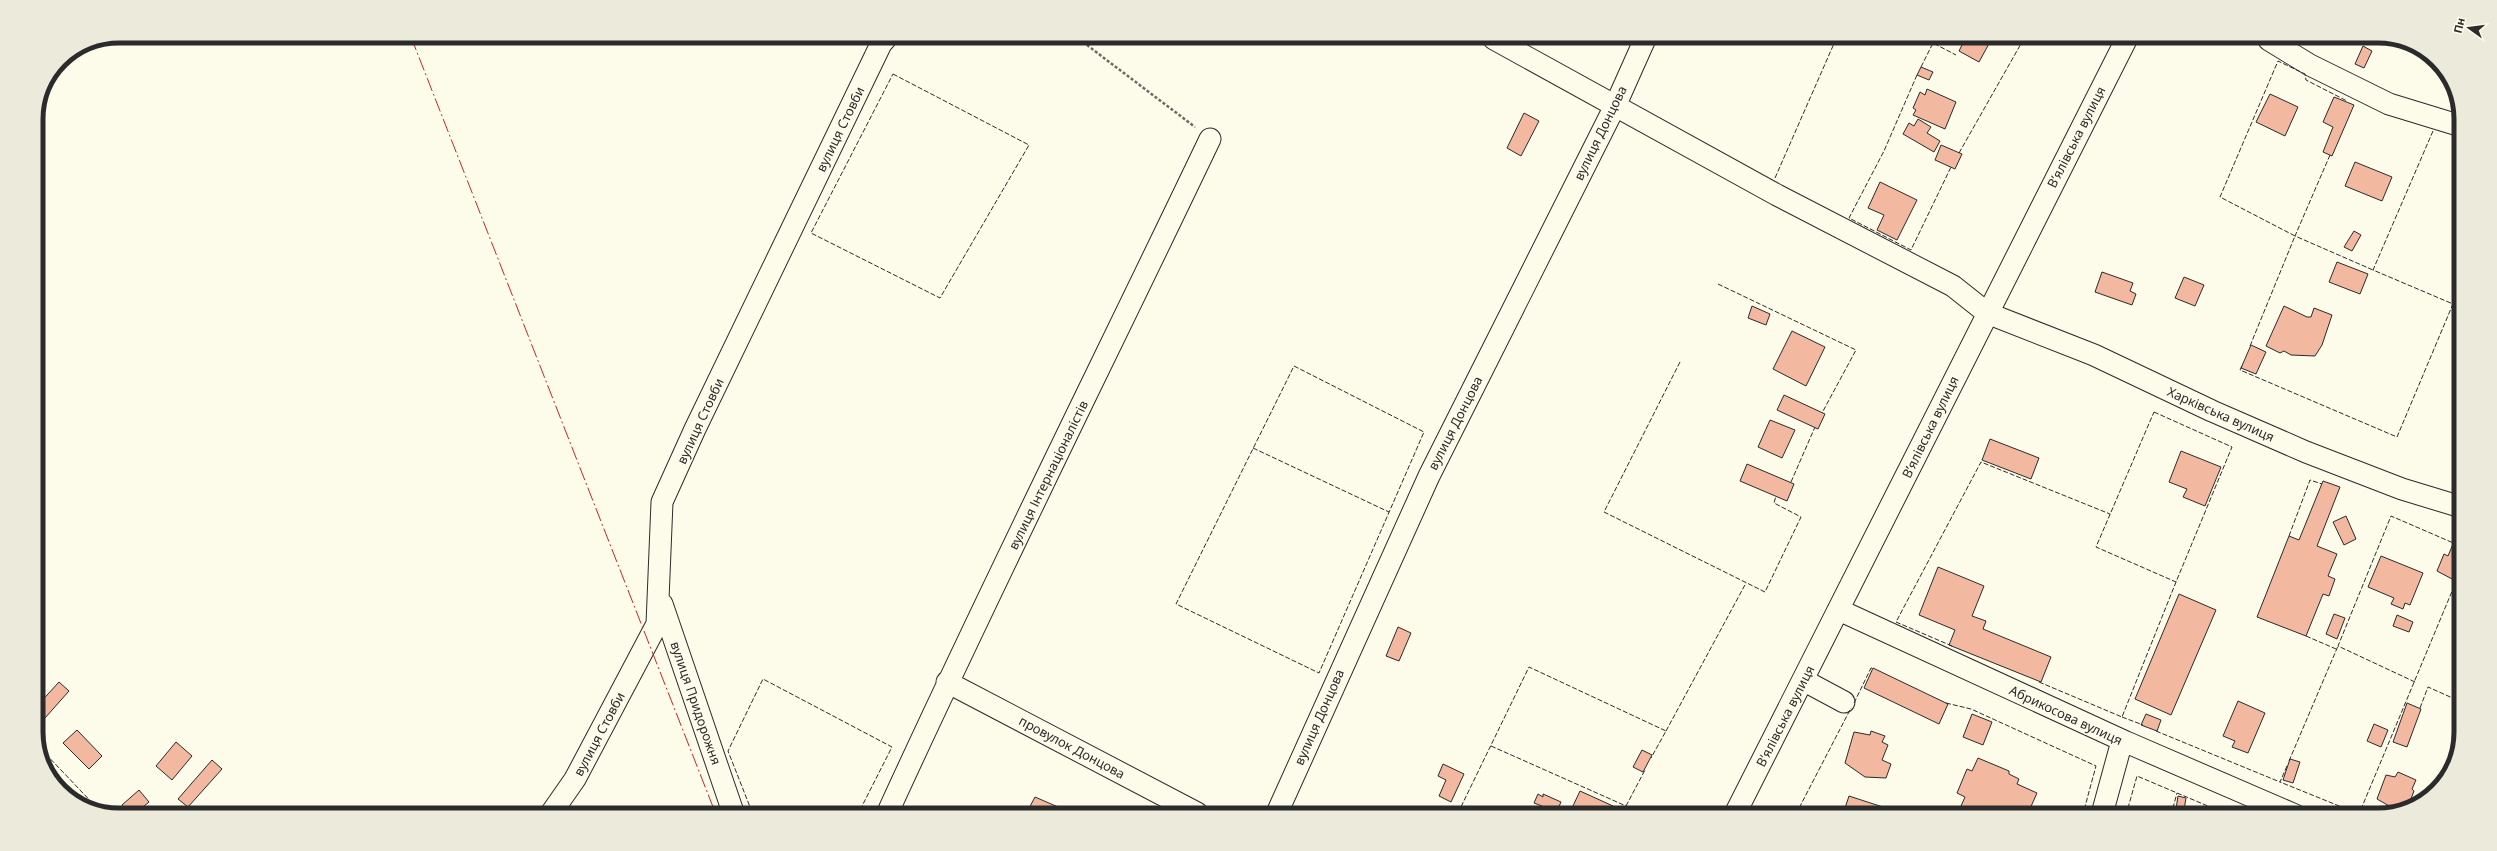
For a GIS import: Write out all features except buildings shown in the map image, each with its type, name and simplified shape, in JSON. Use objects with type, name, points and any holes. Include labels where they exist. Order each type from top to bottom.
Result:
[{"type":"street","name":"вулиця Стовби","points":[[555,808],[575,779],[657,624],[662,502],[698,422],[882,43]]},
{"type":"street","name":"Харківська вулиця","points":[[1502,43],[1616,104],[1777,195],[1953,286],[1987,313],[2094,355],[2212,411],[2306,452],[2402,489],[2454,505]]},
{"type":"street","name":"вулиця Донцова","points":[[1279,808],[1429,476],[1616,104],[1644,43]]},
{"type":"street","name":"В’ялівська вулиця","points":[[1738,808],[2124,43]]},
{"type":"street","points":[[2274,43],[2310,65],[2389,104],[2454,124]]},
{"type":"street","name":"вулиця Інтернаціоналістів","points":[[890,808],[947,682],[1210,139]]},
{"type":"street","name":"вулиця Придорожня","points":[[658,594],[732,808]]},
{"type":"street","name":"Абрикосова вулиця","points":[[1839,610],[2122,741],[2279,808]]},
{"type":"street","points":[[1803,680],[1844,702]]},
{"type":"street","name":"провулок Донцова","points":[[947,682],[1187,808]]},
{"type":"street","points":[[2104,808],[2122,741]]},
{"type":"path","points":[[1084,43],[1210,139]]},
{"type":"fence","points":[[1775,178],[1834,43]]},
{"type":"fence","points":[[1921,67],[1933,43],[1956,55]]},
{"type":"fence","points":[[1959,153],[2021,43]]},
{"type":"fence","points":[[2250,346],[2295,236],[2220,197],[2278,61],[2305,74],[2306,80],[2347,101]]},
{"type":"fence","points":[[893,74],[1029,145],[940,298],[811,233],[893,74]]},
{"type":"fence","points":[[1917,75],[1884,151],[1849,218],[1911,250],[1951,167]]},
{"type":"fence","points":[[2433,131],[2373,270],[2453,304]]},
{"type":"fence","points":[[2330,155],[2295,236],[2373,270]]},
{"type":"fence","points":[[1718,284],[1856,350],[1822,413]]},
{"type":"fence","points":[[2242,366],[2240,370],[2397,437],[2454,302]]},
{"type":"fence","points":[[1680,362],[1604,512],[1765,592],[1801,517],[1774,503],[1776,496]]},
{"type":"fence","points":[[1294,366],[1424,432],[1319,673],[1176,604],[1294,366]]},
{"type":"fence","points":[[2154,412],[2232,447],[2176,582],[2096,547],[2154,412]]},
{"type":"fence","points":[[1791,482],[1815,427]]},
{"type":"fence","points":[[1253,448],[1389,512]]},
{"type":"fence","points":[[1952,646],[1896,622],[1981,462],[2110,514]]},
{"type":"fence","points":[[2289,536],[2310,480],[2322,484]]},
{"type":"fence","points":[[2415,682],[2338,646],[2391,516],[2454,543]]},
{"type":"fence","points":[[2039,682],[2122,717],[2176,582]]},
{"type":"fence","points":[[1666,731],[1746,583]]},
{"type":"fence","points":[[2362,808],[2454,587]]},
{"type":"fence","points":[[2306,636],[2336,649]]},
{"type":"fence","points":[[2289,761],[2338,646]]},
{"type":"fence","points":[[1460,808],[1529,667],[1666,731],[1651,758]]},
{"type":"fence","points":[[1854,703],[1871,668],[1874,668]]},
{"type":"fence","points":[[750,808],[728,751],[763,679],[892,747],[861,808]]},
{"type":"fence","points":[[2420,708],[2428,687],[2454,699]]},
{"type":"fence","points":[[1946,703],[1971,709],[2096,766],[2085,808]]},
{"type":"fence","points":[[1799,808],[1851,708]]},
{"type":"fence","points":[[2122,717],[2143,725]]},
{"type":"fence","points":[[2156,731],[2280,782]]},
{"type":"fence","points":[[1491,746],[1626,806],[1625,808]]},
{"type":"fence","points":[[47,756],[92,803]]},
{"type":"fence","points":[[2287,766],[2280,782],[2344,808]]},
{"type":"fence","points":[[1626,806],[1645,770]]},
{"type":"fence","points":[[2128,808],[2137,776],[2212,808]]},
{"type":"fence","points":[[2173,808],[2177,793]]},
{"type":"power","points":[[413,43],[713,808]]}]
